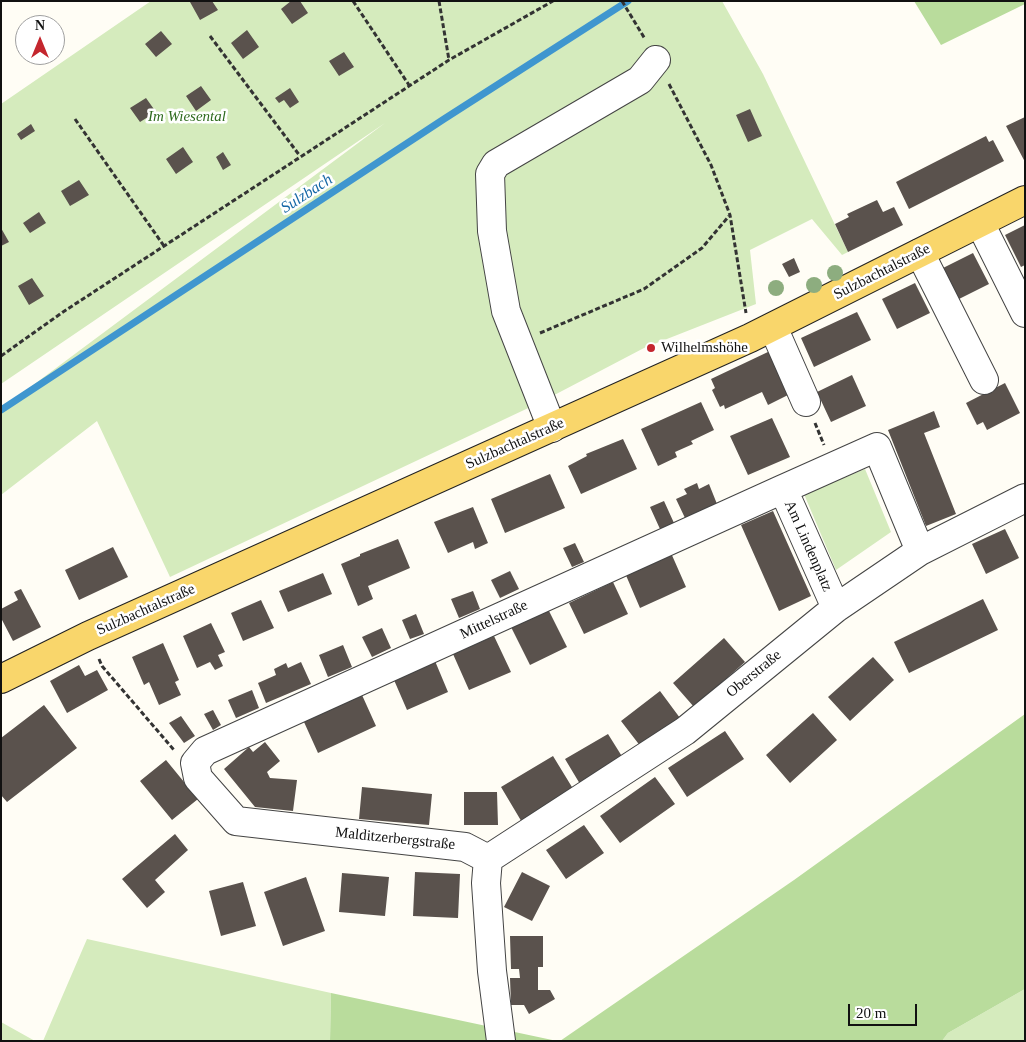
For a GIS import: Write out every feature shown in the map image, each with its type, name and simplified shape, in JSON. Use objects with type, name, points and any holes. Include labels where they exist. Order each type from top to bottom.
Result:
[{"type":"main road","name":"Sulzbachtalstraße","points":[[1,679],[88,636],[761,333],[1025,200]]},
{"type":"street","points":[[552,428],[506,311],[492,231],[490,174],[496,164],[640,80],[650,49]]},
{"type":"street","points":[[980,223],[1025,313]]},
{"type":"street","points":[[920,253],[984,380]]},
{"type":"street","points":[[761,333],[806,402]]},
{"type":"street","name":"Am Lindenplatz","points":[[836,608],[783,489],[877,447],[920,551]]},
{"type":"street","name":"Mittelstraße","points":[[206,751],[783,489]]},
{"type":"street","name":"Oberstraße","points":[[488,859],[684,731],[836,608],[920,551],[1025,498]]},
{"type":"street","name":"Malditzerbergstraße","points":[[206,751],[195,762],[198,778],[236,821],[465,847],[488,859]]},
{"type":"street","points":[[488,859],[486,883],[492,970],[501,1041]]},
{"type":"path","points":[[353,1],[409,85]]},
{"type":"path","points":[[439,1],[448,60]]},
{"type":"path","points":[[1,356],[63,312],[409,85],[448,60],[553,1]]},
{"type":"path","points":[[622,1],[650,49],[711,165],[730,215],[761,333]]},
{"type":"path","points":[[210,36],[300,156]]},
{"type":"path","points":[[75,120],[164,246]]},
{"type":"path","points":[[518,342],[644,289],[702,248],[730,215]]},
{"type":"path","points":[[806,402],[834,467]]},
{"type":"path","points":[[102,666],[172,748]]},
{"type":"green space","name":"Im Wiesental","points":[[151,1],[722,1],[763,74],[848,252],[842,255],[812,219],[750,250],[756,304],[644,348],[541,402],[170,577],[97,421],[1,495],[1,409],[385,123],[1,384],[1,104],[58,65],[65,65],[65,60]]},
{"type":"green space","points":[[914,1],[1025,1],[1025,4],[941,45]]},
{"type":"green space","points":[[865,469],[891,532],[836,570],[804,494]]},
{"type":"green space","points":[[1025,714],[1025,989],[948,1033],[942,1041],[560,1041],[794,880]]},
{"type":"green space","points":[[87,939],[331,993],[330,1041],[43,1041]]},
{"type":"green space","points":[[1025,989],[1025,1041],[942,1041],[948,1033]]},
{"type":"green space","points":[[331,993],[557,1041],[330,1041]]},
{"type":"green space","points":[[1,1022],[35,1041],[1,1041]]},
{"type":"building","points":[[212,1],[218,10],[200,20],[190,2]]},
{"type":"building","points":[[291,1],[300,1],[308,13],[292,24],[281,9]]},
{"type":"building","points":[[247,30],[259,47],[243,59],[231,43]]},
{"type":"building","points":[[161,31],[172,44],[156,57],[145,44]]},
{"type":"building","points":[[344,52],[354,67],[339,76],[329,61]]},
{"type":"building","points":[[201,86],[211,100],[196,111],[186,96]]},
{"type":"building","points":[[290,88],[299,102],[290,108],[284,100],[279,103],[275,98]]},
{"type":"building","points":[[146,98],[156,112],[140,122],[130,108]]},
{"type":"building","points":[[750,109],[762,136],[748,142],[736,115]]},
{"type":"building","points":[[1025,117],[1025,162],[1006,126]]},
{"type":"building","points":[[31,124],[35,131],[21,140],[17,134]]},
{"type":"building","points":[[986,136],[989,142],[993,140],[1004,161],[909,209],[896,182]]},
{"type":"building","points":[[183,147],[193,162],[176,174],[166,159]]},
{"type":"building","points":[[223,152],[231,165],[223,170],[216,157]]},
{"type":"building","points":[[79,180],[89,195],[70,206],[61,191]]},
{"type":"building","points":[[877,200],[883,212],[894,207],[903,225],[848,252],[835,224],[849,217],[847,214]]},
{"type":"building","points":[[39,212],[46,223],[30,233],[23,223]]},
{"type":"building","points":[[1025,225],[1025,265],[1021,267],[1005,235]]},
{"type":"building","points":[[1,228],[9,242],[1,246]]},
{"type":"building","points":[[973,253],[989,284],[959,299],[943,268]]},
{"type":"building","points":[[794,258],[800,272],[789,277],[782,264]]},
{"type":"building","points":[[32,278],[44,296],[29,305],[18,286]]},
{"type":"building","points":[[915,283],[930,313],[897,329],[882,299]]},
{"type":"building","points":[[857,312],[871,340],[814,367],[801,338]]},
{"type":"building","points":[[770,351],[790,394],[768,405],[762,392],[725,409],[724,405],[720,407],[712,390],[715,388],[711,379]]},
{"type":"building","points":[[852,375],[866,406],[831,422],[817,392]]},
{"type":"building","points":[[1005,383],[1020,413],[987,430],[983,422],[977,425],[966,403]]},
{"type":"building","points":[[701,402],[714,430],[691,441],[693,444],[675,452],[677,457],[658,466],[641,429]]},
{"type":"building","points":[[934,411],[940,427],[924,433],[956,514],[926,526],[888,430]]},
{"type":"building","points":[[772,418],[790,457],[748,475],[730,436]]},
{"type":"building","points":[[623,439],[637,469],[581,494],[568,466],[587,456],[586,454]]},
{"type":"building","points":[[550,474],[565,508],[505,533],[491,499]]},
{"type":"building","points":[[697,483],[699,489],[709,484],[717,504],[685,518],[676,499],[687,494],[684,489]]},
{"type":"building","points":[[664,501],[674,523],[660,529],[650,507]]},
{"type":"building","points":[[473,507],[488,543],[475,549],[473,542],[448,553],[434,522]]},
{"type":"building","points":[[773,511],[811,596],[779,611],[741,525]]},
{"type":"building","points":[[1005,529],[1019,558],[986,574],[972,544]]},
{"type":"building","points":[[398,539],[410,568],[368,586],[373,599],[358,606],[341,564],[360,556],[360,554]]},
{"type":"building","points":[[575,543],[584,562],[572,567],[563,548]]},
{"type":"building","points":[[113,547],[128,577],[79,600],[65,570]]},
{"type":"building","points":[[671,553],[686,587],[640,608],[625,573]]},
{"type":"building","points":[[510,571],[519,589],[500,598],[491,580]]},
{"type":"building","points":[[323,573],[332,594],[288,612],[279,591]]},
{"type":"building","points":[[613,582],[628,614],[584,634],[569,603]]},
{"type":"building","points":[[21,589],[41,627],[13,641],[1,618],[1,609],[18,600],[14,592]]},
{"type":"building","points":[[473,591],[480,609],[459,618],[451,599]]},
{"type":"building","points":[[983,599],[998,630],[909,673],[894,642]]},
{"type":"building","points":[[261,600],[274,628],[243,641],[231,613]]},
{"type":"building","points":[[548,609],[567,647],[530,665],[511,627]]},
{"type":"building","points":[[416,614],[424,634],[410,639],[402,620]]},
{"type":"building","points":[[211,623],[225,652],[218,655],[223,666],[215,670],[210,662],[197,668],[183,636]]},
{"type":"building","points":[[382,628],[391,648],[372,657],[362,637]]},
{"type":"building","points":[[494,636],[511,672],[469,690],[453,654]]},
{"type":"building","points":[[724,638],[745,662],[694,707],[673,683]]},
{"type":"building","points":[[163,643],[179,680],[175,682],[181,695],[159,705],[149,682],[144,685],[132,657]]},
{"type":"building","points":[[343,645],[352,667],[328,677],[319,655]]},
{"type":"building","points":[[873,657],[894,680],[850,721],[828,697]]},
{"type":"building","points":[[435,661],[448,692],[407,710],[394,680]]},
{"type":"building","points":[[301,662],[311,684],[266,703],[258,683],[276,675],[274,669],[286,663],[288,668]]},
{"type":"building","points":[[79,665],[85,676],[97,670],[108,690],[67,713],[50,681]]},
{"type":"building","points":[[252,690],[259,708],[236,718],[228,700]]},
{"type":"building","points":[[660,691],[680,718],[641,747],[621,721]]},
{"type":"building","points":[[362,695],[376,726],[318,753],[304,722]]},
{"type":"building","points":[[44,705],[77,748],[7,802],[1,795],[1,738]]},
{"type":"building","points":[[213,710],[221,725],[213,730],[204,714]]},
{"type":"building","points":[[813,713],[837,740],[790,783],[766,755]]},
{"type":"building","points":[[181,716],[195,736],[184,743],[169,723]]},
{"type":"building","points":[[725,731],[744,759],[687,797],[668,768]]},
{"type":"building","points":[[608,734],[623,758],[580,784],[565,759]]},
{"type":"building","points":[[265,742],[280,761],[267,772],[270,778],[297,780],[293,811],[255,807],[224,769],[249,747],[253,752]]},
{"type":"building","points":[[553,756],[575,792],[523,824],[501,787]]},
{"type":"building","points":[[166,760],[198,799],[172,820],[140,781]]},
{"type":"building","points":[[655,777],[675,804],[620,843],[600,816]]},
{"type":"building","points":[[362,787],[432,794],[429,825],[359,819]]},
{"type":"building","points":[[464,792],[497,792],[498,825],[464,825]]},
{"type":"building","points":[[584,825],[604,853],[566,879],[546,850]]},
{"type":"building","points":[[175,834],[188,850],[155,880],[165,892],[147,908],[122,879]]},
{"type":"building","points":[[415,872],[460,874],[458,918],[413,916]]},
{"type":"building","points":[[522,872],[550,886],[532,921],[504,907]]},
{"type":"building","points":[[342,873],[389,877],[385,916],[339,912]]},
{"type":"building","points":[[306,877],[325,931],[283,946],[264,892]]},
{"type":"building","points":[[243,882],[256,926],[221,936],[209,891]]},
{"type":"building","points":[[510,936],[543,936],[543,967],[538,967],[538,990],[550,990],[555,999],[529,1014],[524,1005],[511,1005],[510,978],[520,978],[519,969],[511,969]]},
{"type":"waterway","name":"Sulzbach","points":[[1,410],[444,119],[628,1]]},
{"type":"place","name":"Wilhelmshöhe","points":[[651,348]]}]
